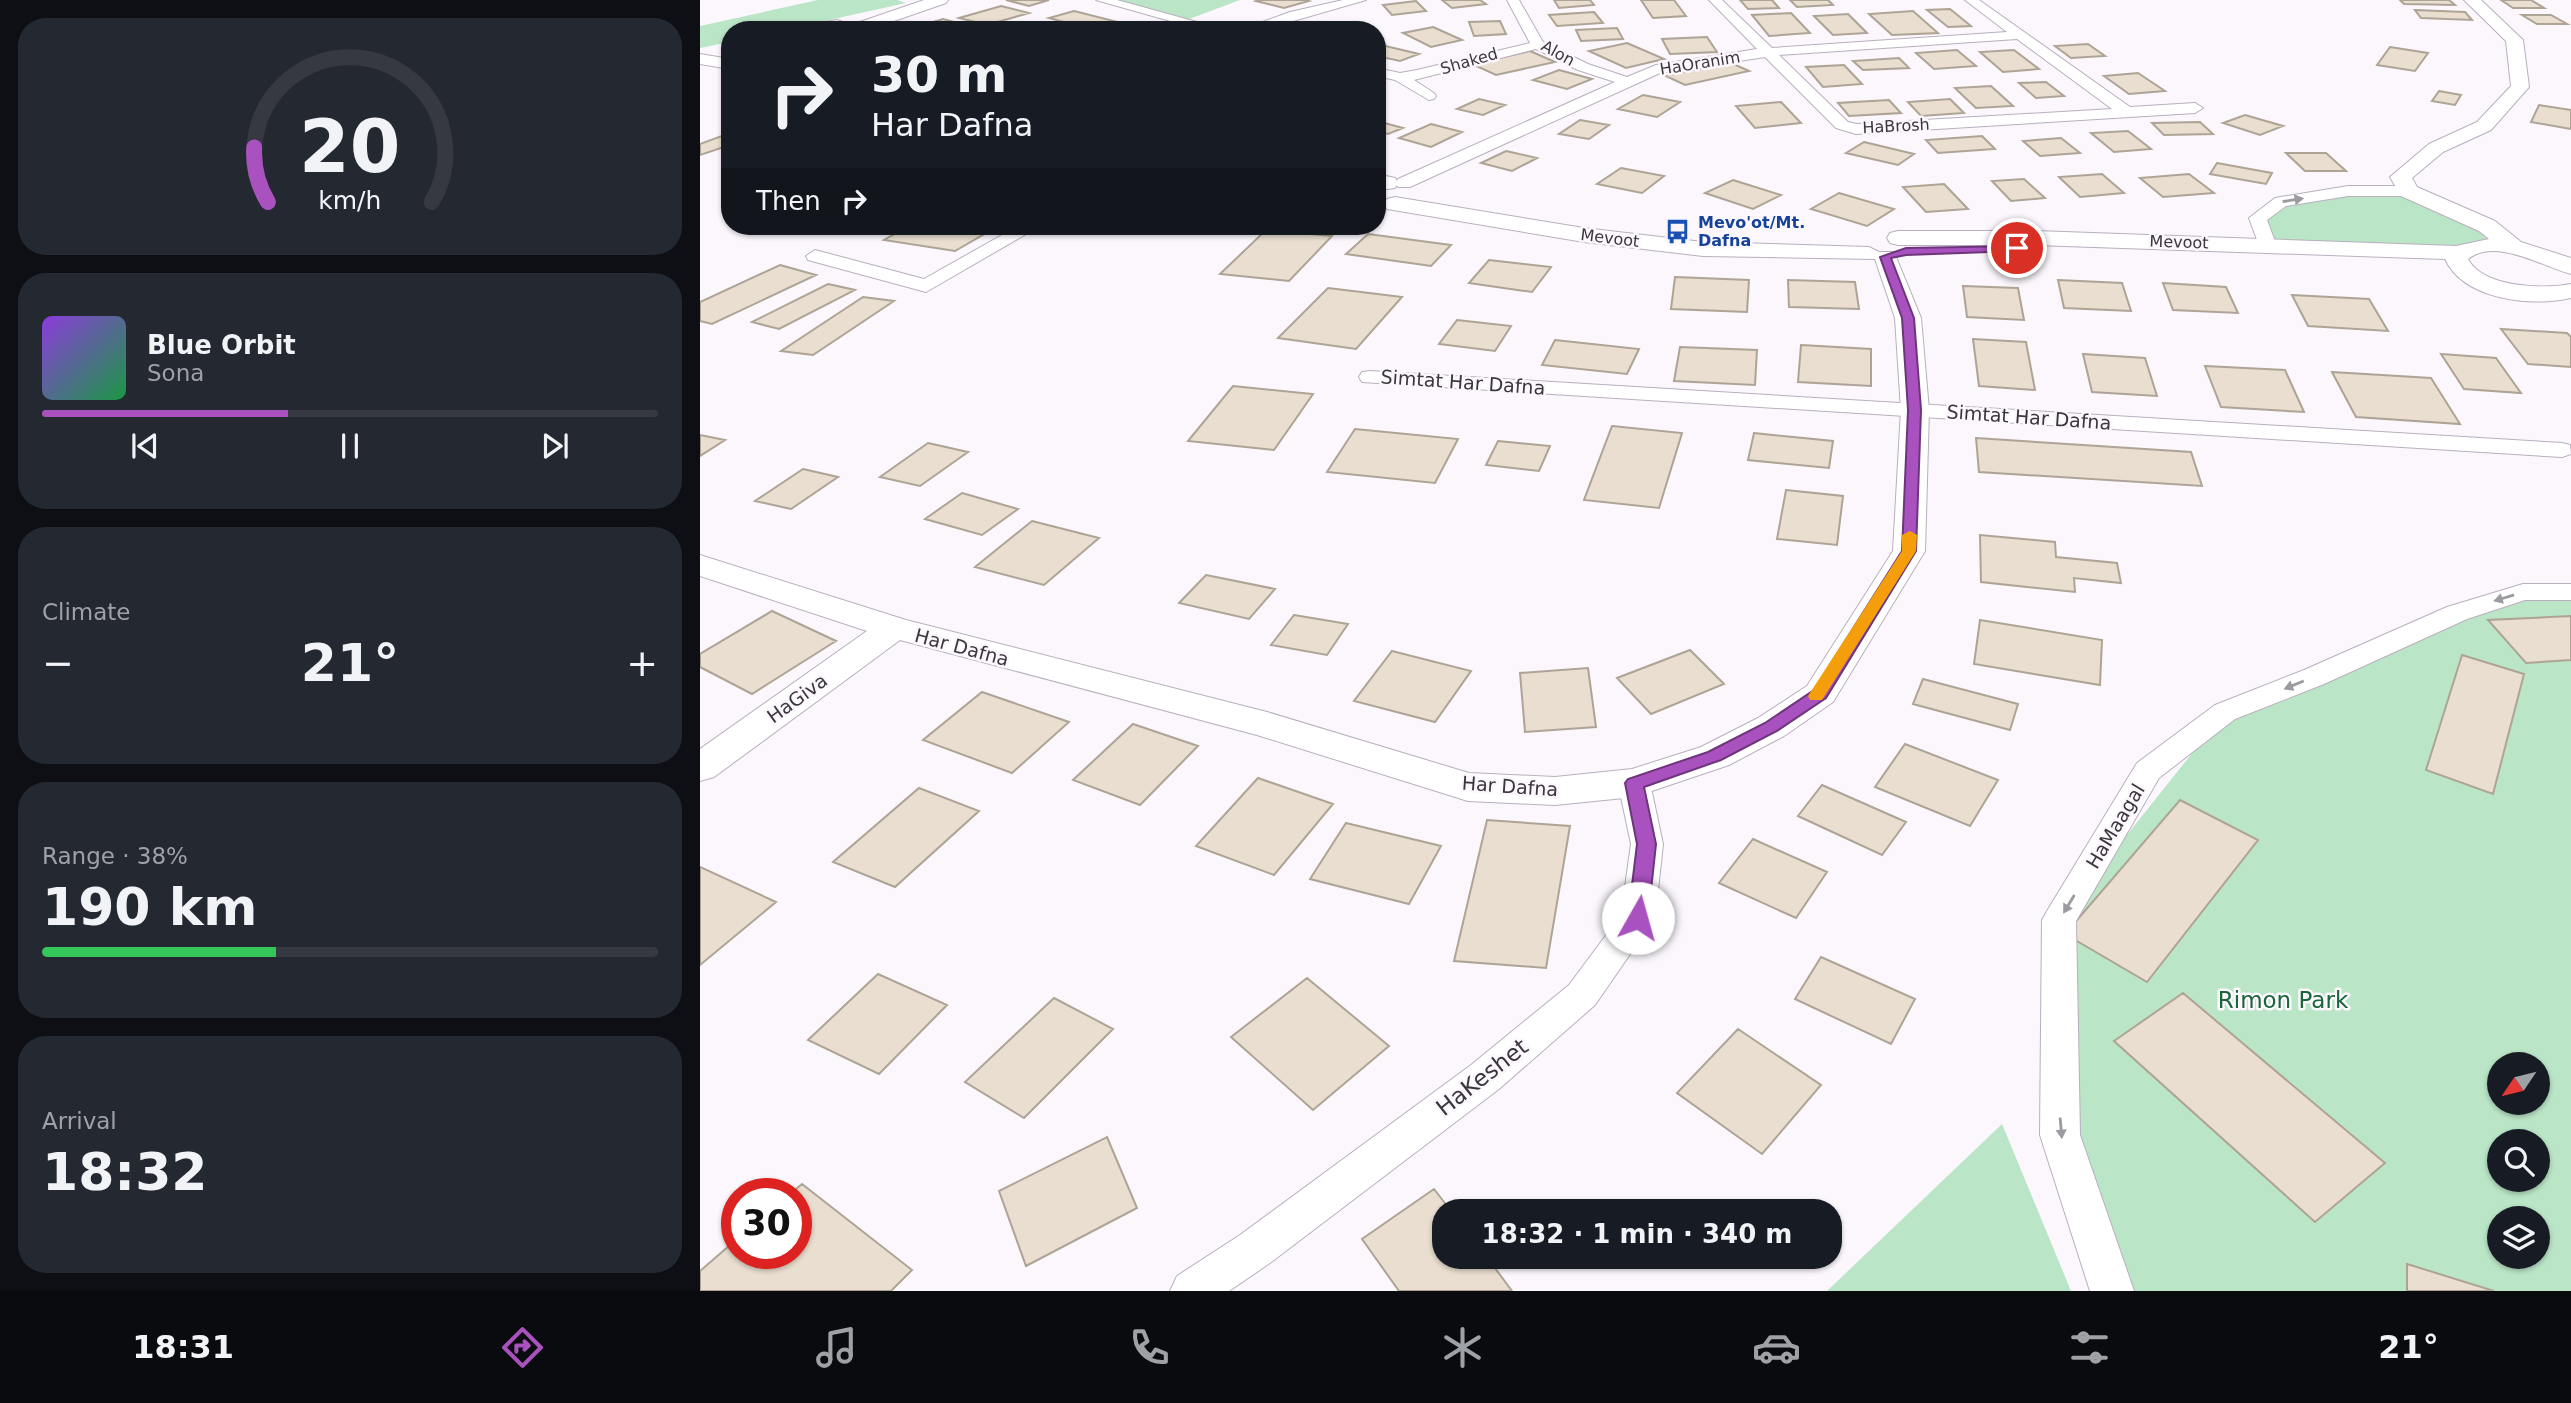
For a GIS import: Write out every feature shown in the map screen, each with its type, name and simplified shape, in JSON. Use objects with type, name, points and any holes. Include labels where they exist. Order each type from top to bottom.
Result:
[{"type":"street","points":[[872,21],[940,0]]},
{"type":"street","points":[[1102,0],[1184,21]]},
{"type":"street","points":[[1276,21],[1360,0]]},
{"type":"street","name":"Alon","points":[[1513,0],[1538,45],[1583,67],[1625,80]]},
{"type":"street","name":"HaBrosh","points":[[1715,0],[1842,125],[1856,129],[2195,108]]},
{"type":"street","points":[[1971,0],[2128,113]]},
{"type":"street","points":[[2409,191],[2401,177],[2407,169],[2436,148],[2484,126],[2521,87],[2514,40],[2472,0]]},
{"type":"street","name":"HaOranim","points":[[1391,190],[1625,80],[1656,69],[1769,53],[2020,35]]},
{"type":"street","name":"Shaked","points":[[1400,77],[1538,45]]},
{"type":"street","points":[[1386,74],[1400,77],[1429,96]]},
{"type":"street","name":"Mevoot","points":[[1391,190],[1584,235],[1690,248],[2042,247],[2459,259]]},
{"type":"street","points":[[2267,244],[2258,218],[2281,202],[2348,191],[2409,191],[2487,226],[2513,247]]},
{"type":"street","points":[[815,256],[926,286],[1015,235]]},
{"type":"street","name":"Mevoot","points":[[1883,248],[2036,237],[2267,244],[2459,259]]},
{"type":"street","points":[[2569,293],[2530,294],[2501,288],[2476,279],[2459,259],[2485,246],[2513,247],[2548,256],[2571,267]]},
{"type":"street","name":"Har Dafna","points":[[700,565],[894,628],[1267,725],[1468,787],[1555,791],[1634,783],[1714,756],[1771,727],[1820,694],[1909,551],[1915,410],[1908,318],[1883,248]]},
{"type":"street","name":"Simtat Har Dafna","points":[[1370,377],[2562,450]]},
{"type":"street","name":"HaMaagal","points":[[2112,1291],[2060,1135],[2059,920],[2148,771],[2225,712],[2314,677],[2457,613],[2523,592],[2571,592]]},
{"type":"street","name":"HaGiva","points":[[700,768],[894,628]]},
{"type":"street","name":"HaKeshet","points":[[1192,1291],[1255,1249],[1485,1077],[1582,995],[1638,918],[1647,844],[1634,783]]},
{"type":"green space","points":[[818,0],[897,0],[906,3],[825,21],[723,21]]},
{"type":"green space","points":[[1102,0],[1240,0],[1184,21]]},
{"type":"green space","points":[[721,21],[721,44],[700,48],[700,26]]},
{"type":"green space","points":[[2348,191],[2409,191],[2503,237],[2471,248],[2267,244],[2258,218],[2281,202]]},
{"type":"green space","name":"Rimon Park","points":[[2523,592],[2571,592],[2571,1291],[2112,1291],[2060,1135],[2059,920],[2225,712]]},
{"type":"green space","points":[[2002,1124],[2071,1291],[1827,1291]]},
{"type":"building","points":[[1006,0],[1049,0],[1029,6]]},
{"type":"building","points":[[1442,0],[1480,0],[1486,4],[1452,8]]},
{"type":"building","points":[[1554,0],[1590,0],[1594,5],[1559,8]]},
{"type":"building","points":[[1641,0],[1674,0],[1686,16],[1653,18]]},
{"type":"building","points":[[1740,0],[1772,0],[1779,8],[1748,9]]},
{"type":"building","points":[[1790,0],[1828,0],[1833,5],[1797,7]]},
{"type":"building","points":[[2400,0],[2449,0],[2455,5],[2404,4]]},
{"type":"building","points":[[2501,0],[2531,0],[2544,8],[2513,8]]},
{"type":"building","points":[[1256,1],[1309,1],[1284,8]]},
{"type":"building","points":[[1416,1],[1426,11],[1392,15],[1383,5]]},
{"type":"building","points":[[1001,6],[1029,13],[1001,21],[971,21],[959,18]]},
{"type":"building","points":[[1950,9],[1971,26],[1948,27],[1927,10]]},
{"type":"building","points":[[2415,10],[2465,12],[2472,20],[2421,18]]},
{"type":"building","points":[[1074,11],[1114,21],[1060,21],[1049,18]]},
{"type":"building","points":[[1913,11],[1938,33],[1892,35],[1869,14]]},
{"type":"building","points":[[1594,12],[1603,23],[1557,26],[1549,15]]},
{"type":"building","points":[[1791,13],[1810,33],[1769,36],[1752,15]]},
{"type":"building","points":[[1848,14],[1867,33],[1833,35],[1814,16]]},
{"type":"building","points":[[2522,15],[2551,15],[2567,24],[2537,24]]},
{"type":"building","points":[[1500,21],[1506,34],[1474,36],[1469,22]]},
{"type":"building","points":[[1433,27],[1462,40],[1431,47],[1403,33]]},
{"type":"building","points":[[1617,28],[1623,39],[1581,41],[1576,30]]},
{"type":"building","points":[[1707,37],[1717,52],[1670,54],[1662,39]]},
{"type":"building","points":[[1627,43],[1664,59],[1626,68],[1589,51]]},
{"type":"building","points":[[2088,44],[2105,56],[2071,58],[2055,46]]},
{"type":"building","points":[[1386,46],[1419,54],[1400,61],[1386,58]]},
{"type":"building","points":[[2390,47],[2428,53],[2415,71],[2377,65]]},
{"type":"building","points":[[1957,50],[1976,66],[1934,69],[1916,53]]},
{"type":"building","points":[[2014,50],[2039,69],[2003,72],[1980,52]]},
{"type":"building","points":[[1530,51],[1555,62],[1496,75],[1472,64]]},
{"type":"building","points":[[1899,58],[1909,68],[1863,70],[1853,61]]},
{"type":"building","points":[[1729,62],[1749,71],[1685,85],[1666,76]]},
{"type":"building","points":[[1844,65],[1862,84],[1823,87],[1806,67]]},
{"type":"building","points":[[1559,70],[1592,79],[1567,89],[1533,80]]},
{"type":"building","points":[[2138,73],[2165,91],[2129,94],[2104,76]]},
{"type":"building","points":[[2046,82],[2064,96],[2036,98],[2019,83]]},
{"type":"building","points":[[1991,86],[2013,106],[1976,108],[1955,88]]},
{"type":"building","points":[[2439,91],[2461,95],[2455,105],[2432,101]]},
{"type":"building","points":[[1643,95],[1680,102],[1657,117],[1618,109]]},
{"type":"building","points":[[1479,99],[1505,105],[1483,115],[1457,109]]},
{"type":"building","points":[[1950,99],[1964,113],[1921,116],[1908,102]]},
{"type":"building","points":[[1889,100],[1901,113],[1849,116],[1838,103]]},
{"type":"building","points":[[1781,102],[1801,123],[1755,128],[1736,106]]},
{"type":"building","points":[[2539,105],[2571,110],[2571,129],[2531,122]]},
{"type":"building","points":[[2245,115],[2283,126],[2260,135],[2223,123]]},
{"type":"building","points":[[1580,120],[1609,125],[1589,139],[1559,134]]},
{"type":"building","points":[[2200,122],[2213,134],[2164,135],[2152,123]]},
{"type":"building","points":[[1386,123],[1403,128],[1388,134]]},
{"type":"building","points":[[1431,124],[1462,132],[1431,147],[1399,138]]},
{"type":"building","points":[[2128,131],[2151,149],[2114,152],[2091,133]]},
{"type":"building","points":[[721,136],[721,148],[700,155],[700,144]]},
{"type":"building","points":[[1982,136],[1995,149],[1938,153],[1926,140]]},
{"type":"building","points":[[2061,138],[2080,153],[2040,156],[2023,141]]},
{"type":"building","points":[[1864,142],[1914,154],[1898,165],[1846,153]]},
{"type":"building","points":[[1506,151],[1537,158],[1512,171],[1481,163]]},
{"type":"building","points":[[2286,153],[2326,153],[2346,171],[2305,171]]},
{"type":"building","points":[[2217,163],[2272,173],[2266,184],[2210,174]]},
{"type":"building","points":[[1621,168],[1664,176],[1642,193],[1597,184]]},
{"type":"building","points":[[2102,174],[2124,193],[2080,197],[2059,177]]},
{"type":"building","points":[[2189,174],[2214,193],[2163,197],[2140,178]]},
{"type":"building","points":[[2024,179],[2045,198],[2011,201],[1992,181]]},
{"type":"building","points":[[1733,180],[1781,195],[1753,209],[1705,193]]},
{"type":"building","points":[[1944,184],[1968,209],[1926,212],[1903,187]]},
{"type":"building","points":[[1839,193],[1894,209],[1867,226],[1811,209]]},
{"type":"building","points":[[893,235],[983,235],[955,251],[884,240]]},
{"type":"building","points":[[1261,235],[1332,236],[1289,281],[1220,274]]},
{"type":"building","points":[[1367,235],[1451,245],[1431,266],[1346,254]]},
{"type":"building","points":[[1489,260],[1551,267],[1532,292],[1469,283]]},
{"type":"building","points":[[780,265],[816,275],[712,324],[700,321],[700,302]]},
{"type":"building","points":[[1675,277],[1749,280],[1747,312],[1671,309]]},
{"type":"building","points":[[1788,280],[1855,282],[1859,309],[1789,307]]},
{"type":"building","points":[[2058,280],[2122,283],[2131,311],[2064,308]]},
{"type":"building","points":[[2163,283],[2226,287],[2238,313],[2173,310]]},
{"type":"building","points":[[828,284],[855,290],[779,329],[752,322]]},
{"type":"building","points":[[1963,286],[2018,288],[2024,320],[1967,317]]},
{"type":"building","points":[[1328,288],[1402,297],[1356,349],[1278,338]]},
{"type":"building","points":[[2292,295],[2369,299],[2388,331],[2308,326]]},
{"type":"building","points":[[863,297],[894,301],[813,355],[781,351]]},
{"type":"building","points":[[1457,320],[1511,326],[1495,351],[1439,344]]},
{"type":"building","points":[[2501,329],[2567,333],[2571,337],[2571,367],[2528,364]]},
{"type":"building","points":[[1973,339],[2026,342],[2035,390],[1979,386]]},
{"type":"building","points":[[1555,340],[1639,349],[1627,374],[1542,365]]},
{"type":"building","points":[[1801,345],[1871,349],[1871,386],[1798,382]]},
{"type":"building","points":[[1680,347],[1757,350],[1755,385],[1674,381]]},
{"type":"building","points":[[2083,354],[2145,358],[2157,396],[2092,392]]},
{"type":"building","points":[[2441,354],[2496,358],[2521,393],[2464,389]]},
{"type":"building","points":[[2205,366],[2285,370],[2304,412],[2221,407]]},
{"type":"building","points":[[2332,372],[2431,378],[2460,424],[2356,417]]},
{"type":"building","points":[[1233,386],[1313,394],[1274,450],[1188,441]]},
{"type":"building","points":[[1612,426],[1682,433],[1659,508],[1584,500]]},
{"type":"building","points":[[1355,429],[1458,439],[1435,483],[1327,472]]},
{"type":"building","points":[[1754,433],[1833,441],[1829,468],[1748,460]]},
{"type":"building","points":[[700,435],[725,440],[700,456]]},
{"type":"building","points":[[1976,438],[2191,452],[2202,486],[1979,472]]},
{"type":"building","points":[[1498,441],[1550,446],[1539,471],[1486,465]]},
{"type":"building","points":[[928,443],[968,452],[920,486],[880,477]]},
{"type":"building","points":[[803,469],[838,477],[791,509],[755,501]]},
{"type":"building","points":[[1786,490],[1843,496],[1837,545],[1777,539]]},
{"type":"building","points":[[962,493],[1018,509],[982,535],[925,519]]},
{"type":"building","points":[[1032,521],[1099,538],[1044,585],[975,567]]},
{"type":"building","points":[[1980,535],[2055,542],[2056,557],[2117,563],[2121,583],[2074,578],[2075,592],[1981,582]]},
{"type":"building","points":[[1206,575],[1275,589],[1249,619],[1179,603]]},
{"type":"building","points":[[772,611],[836,641],[752,694],[700,667],[700,654]]},
{"type":"building","points":[[1294,615],[1348,624],[1327,655],[1271,645]]},
{"type":"building","points":[[2571,616],[2571,660],[2526,663],[2488,620]]},
{"type":"building","points":[[1980,620],[2102,640],[2100,685],[1974,664]]},
{"type":"building","points":[[1690,650],[1724,684],[1651,714],[1617,678]]},
{"type":"building","points":[[1392,651],[1471,671],[1435,722],[1354,701]]},
{"type":"building","points":[[2462,655],[2524,674],[2493,794],[2426,770]]},
{"type":"building","points":[[1588,668],[1596,727],[1525,732],[1520,673]]},
{"type":"building","points":[[1923,679],[2018,704],[2010,730],[1913,704]]},
{"type":"building","points":[[982,692],[1069,722],[1012,773],[923,740]]},
{"type":"building","points":[[1133,724],[1198,746],[1140,805],[1073,780]]},
{"type":"building","points":[[1905,744],[1998,780],[1970,826],[1875,787]]},
{"type":"building","points":[[1258,778],[1333,804],[1274,875],[1196,846]]},
{"type":"building","points":[[1822,785],[1906,822],[1882,855],[1798,816]]},
{"type":"building","points":[[919,788],[979,811],[895,887],[833,862]]},
{"type":"building","points":[[2180,800],[2258,840],[2147,982],[2065,934]]},
{"type":"building","points":[[1487,820],[1570,826],[1546,968],[1454,961]]},
{"type":"building","points":[[1346,823],[1441,846],[1409,904],[1310,879]]},
{"type":"building","points":[[1753,839],[1827,872],[1796,918],[1719,883]]},
{"type":"building","points":[[700,867],[776,902],[700,965]]},
{"type":"building","points":[[1821,957],[1915,999],[1891,1044],[1795,999]]},
{"type":"building","points":[[878,974],[947,1005],[879,1074],[808,1040]]},
{"type":"building","points":[[1307,978],[1389,1046],[1313,1110],[1231,1037]]},
{"type":"building","points":[[2183,993],[2385,1163],[2315,1222],[2114,1041]]},
{"type":"building","points":[[1054,998],[1113,1029],[1024,1118],[965,1082]]},
{"type":"building","points":[[1738,1029],[1821,1085],[1762,1154],[1677,1093]]},
{"type":"building","points":[[1107,1137],[1137,1208],[1026,1266],[999,1191]]},
{"type":"building","points":[[1434,1189],[1442,1199],[1432,1199],[1432,1269],[1496,1269],[1512,1291],[1399,1291],[1362,1239]]},
{"type":"building","points":[[812,1192],[912,1270],[891,1291],[700,1291],[700,1271],[721,1253],[721,1269],[812,1269]]},
{"type":"building","points":[[2407,1264],[2494,1291],[2407,1291]]},
{"type":"slow traffic","points":[[1816,696],[1820,694],[1909,551],[1910,535]]},
{"type":"place","name":"Mevo'ot/Mt. Dafna","points":[[1678,231]]},
{"type":"route","points":[[1638,918],[1647,844],[1634,783],[1714,756],[1771,727],[1820,694],[1909,551],[1915,410],[1908,318],[1885,257],[1906,251],[2017,248]]}]
